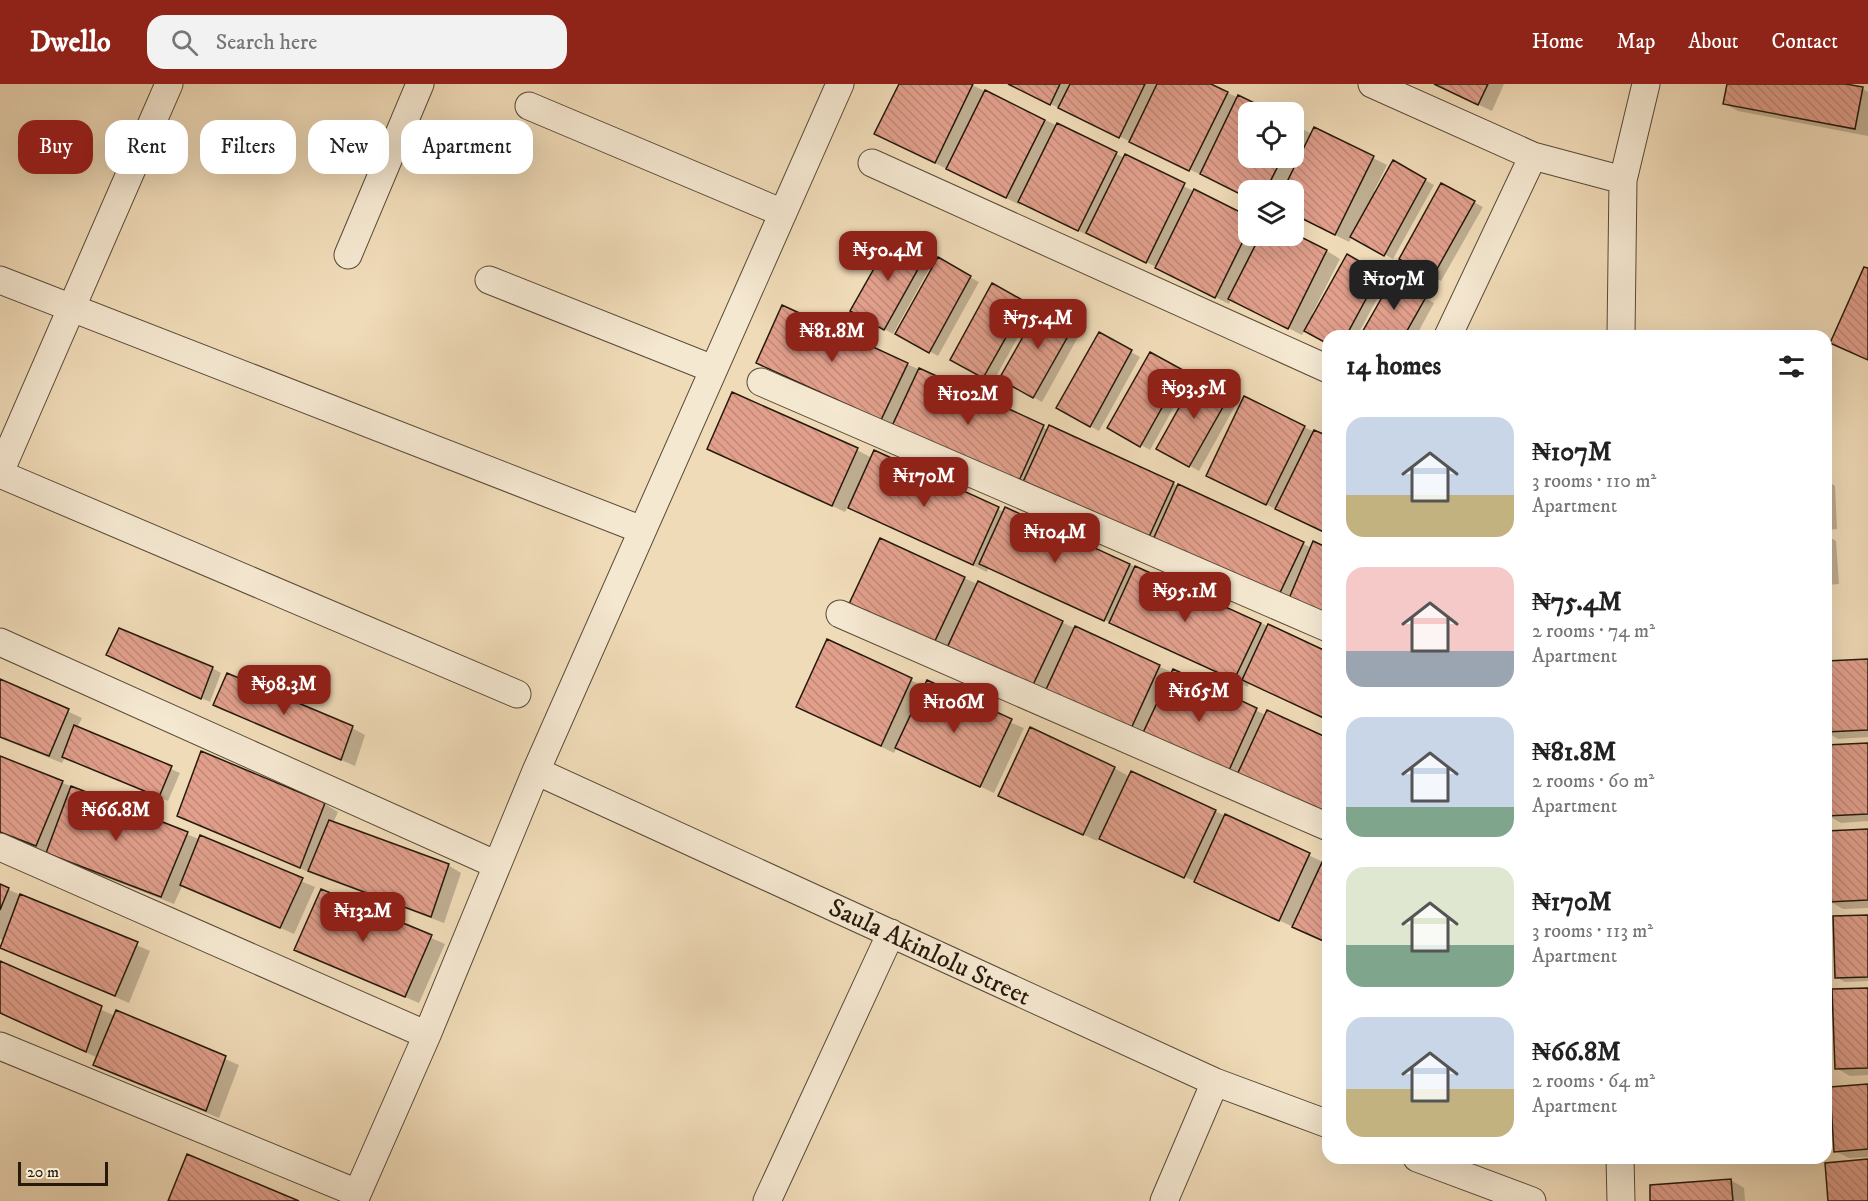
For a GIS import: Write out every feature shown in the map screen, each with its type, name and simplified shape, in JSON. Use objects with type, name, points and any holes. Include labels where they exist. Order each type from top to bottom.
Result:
[{"type":"street","points":[[169,84],[0,473],[517,694]]},
{"type":"street","points":[[348,255],[420,84]]},
{"type":"street","points":[[0,1046],[356,1197],[427,1035],[536,771],[840,84]]},
{"type":"street","points":[[1372,84],[1533,156],[1623,180]]},
{"type":"street","points":[[1621,330],[1623,180],[1646,84]]},
{"type":"street","points":[[529,106],[783,213]]},
{"type":"street","points":[[1451,330],[1533,156]]},
{"type":"street","points":[[872,163],[1322,366]]},
{"type":"street","points":[[0,280],[642,530]]},
{"type":"street","points":[[489,280],[713,369]]},
{"type":"street","points":[[761,382],[1322,624]]},
{"type":"street","points":[[840,614],[1322,824]]},
{"type":"street","points":[[0,642],[497,865]]},
{"type":"street","name":"Saula Akinlolu Street","points":[[536,771],[1215,1082],[1322,1122]]},
{"type":"street","points":[[0,847],[427,1035]]},
{"type":"street","points":[[767,1201],[891,933]]},
{"type":"street","points":[[1164,1201],[1215,1082]]},
{"type":"street","points":[[1433,1164],[1532,1201]]},
{"type":"street","points":[[1620,1164],[1621,1201]]},
{"type":"building","points":[[899,84],[973,84],[935,163],[874,134]]},
{"type":"building","points":[[1008,84],[1060,84],[1050,105]]},
{"type":"building","points":[[1070,84],[1145,84],[1119,138],[1058,108]]},
{"type":"building","points":[[1157,84],[1211,84],[1228,92],[1189,171],[1129,142]]},
{"type":"building","points":[[1434,84],[1488,84],[1478,105]]},
{"type":"building","points":[[1727,84],[1846,84],[1863,87],[1855,129],[1723,104]]},
{"type":"building","points":[[985,90],[1045,120],[1006,198],[946,169]]},
{"type":"building","points":[[1238,95],[1252,102],[1238,102],[1238,168],[1277,168],[1271,180],[1238,180],[1238,193],[1200,174]]},
{"type":"building","points":[[1057,123],[1117,152],[1078,231],[1018,202]]},
{"type":"building","points":[[1314,127],[1374,156],[1335,235],[1304,220],[1304,180],[1288,180],[1294,168],[1304,168],[1304,147]]},
{"type":"building","points":[[1125,154],[1185,183],[1146,263],[1086,233]]},
{"type":"building","points":[[1393,160],[1426,179],[1384,256],[1350,237]]},
{"type":"building","points":[[1441,183],[1475,201],[1432,278],[1399,259]]},
{"type":"building","points":[[1194,189],[1238,211],[1238,246],[1241,246],[1215,298],[1155,268]]},
{"type":"building","points":[[893,235],[927,253],[884,330],[850,311]]},
{"type":"building","points":[[1304,238],[1327,250],[1288,329],[1228,299],[1255,246],[1304,246]]},
{"type":"building","points":[[1347,254],[1380,273],[1349,330],[1322,330],[1322,341],[1304,331]]},
{"type":"building","points":[[938,257],[971,276],[929,353],[895,334]]},
{"type":"building","points":[[1864,267],[1868,268],[1868,360],[1832,344],[1832,339]]},
{"type":"building","points":[[1393,278],[1426,297],[1407,330],[1363,330]]},
{"type":"building","points":[[992,283],[1026,302],[983,378],[950,360]]},
{"type":"building","points":[[1042,303],[1076,322],[1033,398],[999,379]]},
{"type":"building","points":[[782,305],[908,363],[881,420],[756,363]]},
{"type":"building","points":[[1099,332],[1132,350],[1090,427],[1056,408]]},
{"type":"building","points":[[1150,352],[1183,370],[1140,447],[1107,428]]},
{"type":"building","points":[[919,368],[1044,425],[1018,483],[892,426]]},
{"type":"building","points":[[1199,372],[1232,391],[1189,467],[1156,449]]},
{"type":"building","points":[[732,392],[858,448],[832,506],[707,449]]},
{"type":"building","points":[[1244,396],[1305,426],[1266,505],[1206,476]]},
{"type":"building","points":[[1049,425],[1174,482],[1148,539],[1023,482]]},
{"type":"building","points":[[1314,430],[1322,433],[1322,531],[1275,509]]},
{"type":"building","points":[[874,450],[999,507],[973,565],[848,508]]},
{"type":"building","points":[[1178,484],[1304,542],[1277,599],[1152,542]]},
{"type":"building","points":[[1005,507],[1130,564],[1104,621],[979,564]]},
{"type":"building","points":[[880,538],[965,577],[933,645],[848,606]]},
{"type":"building","points":[[1313,541],[1322,545],[1322,616],[1288,601]]},
{"type":"building","points":[[1135,566],[1261,623],[1234,680],[1109,623]]},
{"type":"building","points":[[978,581],[1063,621],[1031,689],[946,650]]},
{"type":"building","points":[[1268,624],[1322,649],[1322,717],[1242,680]]},
{"type":"building","points":[[1075,626],[1160,665],[1129,733],[1044,694]]},
{"type":"building","points":[[119,628],[213,667],[201,699],[106,655]]},
{"type":"building","points":[[827,639],[912,678],[881,746],[796,707]]},
{"type":"building","points":[[1868,659],[1868,730],[1832,732],[1832,661]]},
{"type":"building","points":[[1173,669],[1257,708],[1226,777],[1141,737]]},
{"type":"building","points":[[227,673],[353,726],[341,760],[213,705]]},
{"type":"building","points":[[0,679],[69,709],[49,756],[0,737]]},
{"type":"building","points":[[927,680],[1012,719],[980,787],[895,748]]},
{"type":"building","points":[[1267,710],[1322,735],[1322,817],[1236,777]]},
{"type":"building","points":[[74,725],[172,766],[159,797],[62,757]]},
{"type":"building","points":[[1030,727],[1115,767],[1083,835],[998,796]]},
{"type":"building","points":[[1868,743],[1868,814],[1832,816],[1832,745]]},
{"type":"building","points":[[201,751],[325,803],[300,868],[177,816]]},
{"type":"building","points":[[0,756],[63,781],[36,846],[0,832]]},
{"type":"building","points":[[1131,771],[1216,810],[1184,878],[1099,839]]},
{"type":"building","points":[[71,786],[188,832],[161,897],[46,853]]},
{"type":"building","points":[[1225,814],[1310,853],[1279,921],[1194,882]]},
{"type":"building","points":[[329,820],[449,864],[431,917],[308,871]]},
{"type":"building","points":[[1868,829],[1868,900],[1832,902],[1832,831]]},
{"type":"building","points":[[200,835],[303,878],[280,928],[180,885]]},
{"type":"building","points":[[1322,862],[1322,940],[1292,927]]},
{"type":"building","points":[[0,884],[9,888],[0,910]]},
{"type":"building","points":[[321,889],[432,935],[405,997],[294,950]]},
{"type":"building","points":[[20,894],[138,942],[115,996],[0,948]]},
{"type":"building","points":[[1868,915],[1868,977],[1835,978],[1833,916]]},
{"type":"building","points":[[0,961],[102,1006],[86,1052],[0,1013]]},
{"type":"building","points":[[1868,988],[1868,1068],[1835,1069],[1832,989]]},
{"type":"building","points":[[116,1010],[226,1056],[206,1111],[93,1065]]},
{"type":"building","points":[[1868,1084],[1868,1149],[1834,1152],[1832,1087]]},
{"type":"building","points":[[187,1154],[299,1201],[168,1201]]},
{"type":"building","points":[[1868,1159],[1868,1201],[1828,1201],[1825,1164]]},
{"type":"building","points":[[1731,1179],[1733,1201],[1650,1201],[1650,1185]]}]
